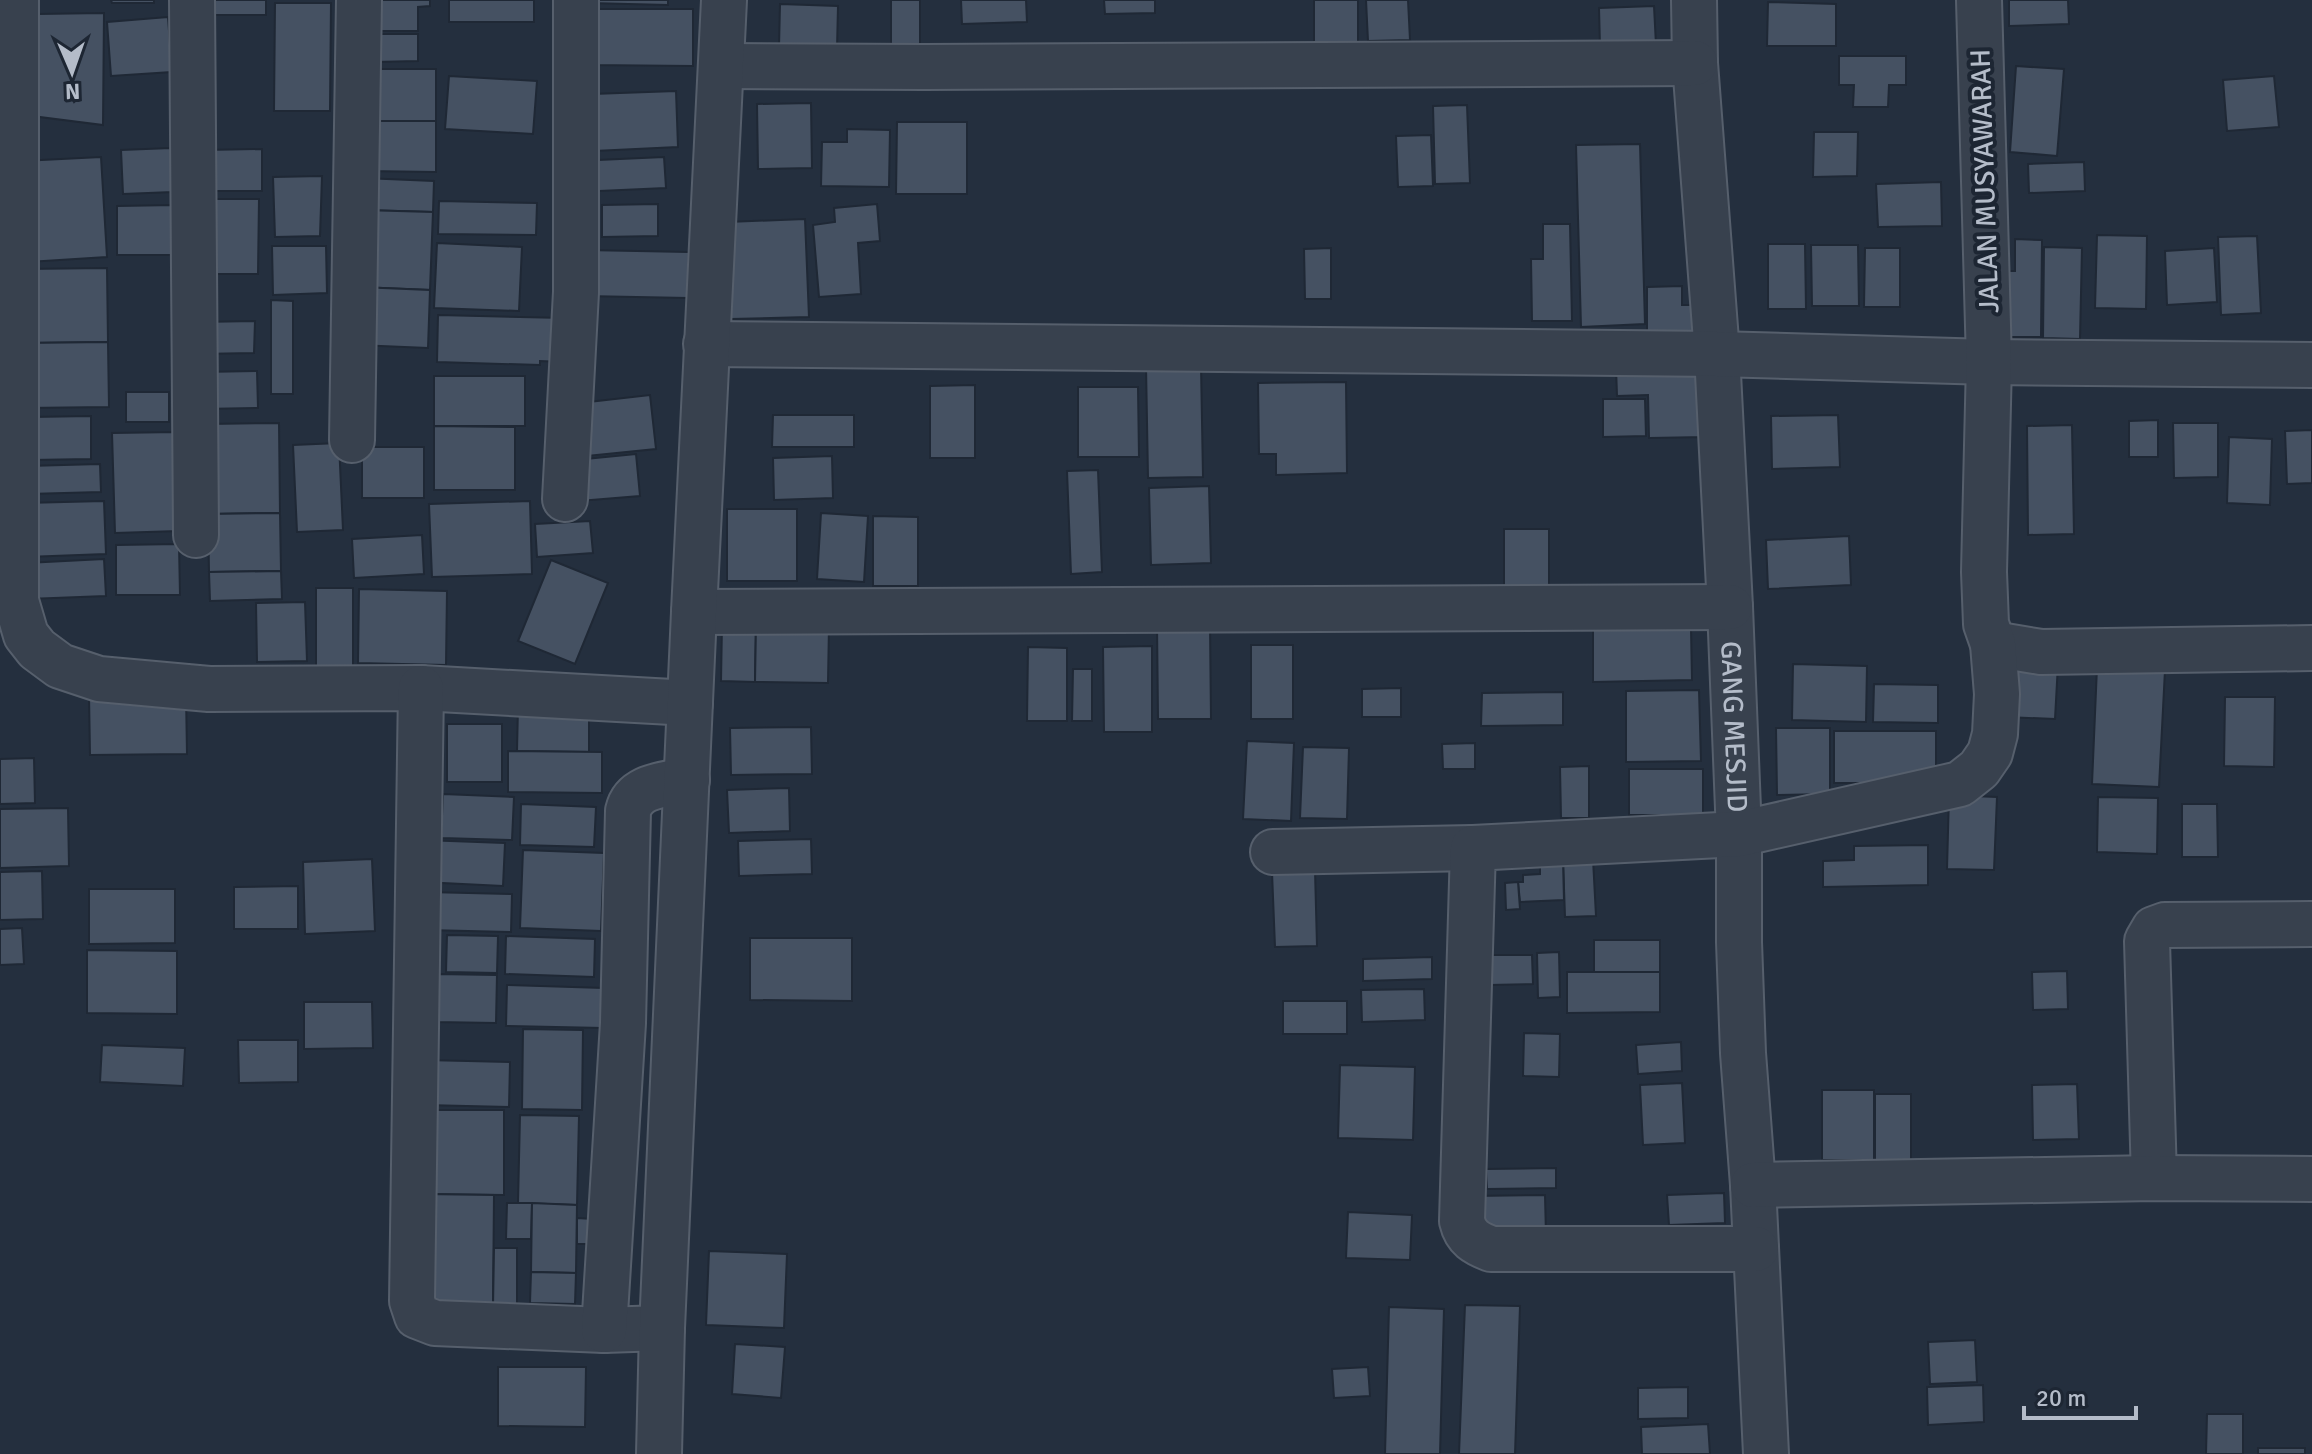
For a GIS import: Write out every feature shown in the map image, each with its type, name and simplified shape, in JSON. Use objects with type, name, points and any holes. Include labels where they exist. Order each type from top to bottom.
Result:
[{"type":"street","points":[[16,0],[16,601],[13,635],[48,659],[99,679],[209,689],[421,688],[690,703]]},
{"type":"street","points":[[192,0],[196,535]]},
{"type":"street","points":[[352,440],[359,0]]},
{"type":"street","points":[[565,499],[576,292],[576,0]]},
{"type":"street","points":[[659,1454],[694,612],[724,0]]},
{"type":"street","name":"GANG MESJID","points":[[1694,0],[1695,63],[1717,354],[1730,607],[1739,834],[1740,990],[1766,1454]]},
{"type":"street","name":"JALAN MUSYAWARAH","points":[[1273,852],[1473,848],[1739,834],[1960,784],[1979,769],[1990,753],[1995,734],[1997,694],[1993,644],[1986,624],[1984,572],[1989,362],[1979,0]]},
{"type":"street","points":[[722,66],[1695,63]]},
{"type":"street","points":[[706,344],[1717,354],[1989,362],[2312,365]]},
{"type":"street","points":[[694,612],[1730,607]]},
{"type":"street","points":[[1993,644],[2041,652],[2312,648]]},
{"type":"street","points":[[421,688],[412,1301],[417,1316],[435,1323],[604,1330],[662,1328]]},
{"type":"street","points":[[604,1330],[623,1023],[628,811],[641,791],[687,780]]},
{"type":"street","points":[[1473,848],[1464,1232],[1491,1249],[1756,1249]]},
{"type":"street","points":[[2154,1178],[2149,934],[2165,925],[2312,924]]},
{"type":"street","points":[[1753,1185],[2154,1178],[2312,1179]]},
{"type":"building","points":[[111,0],[154,0],[154,3],[112,3]]},
{"type":"building","points":[[203,0],[266,0],[266,15],[203,15]]},
{"type":"building","points":[[364,0],[430,0],[430,6],[418,7],[418,31],[378,31]]},
{"type":"building","points":[[449,0],[534,0],[534,22],[449,22]]},
{"type":"building","points":[[589,0],[668,0],[668,5],[589,3]]},
{"type":"building","points":[[891,0],[920,0],[920,55],[891,55]]},
{"type":"building","points":[[961,0],[1026,0],[1027,22],[962,24]]},
{"type":"building","points":[[1104,0],[1155,0],[1155,13],[1105,14]]},
{"type":"building","points":[[1314,0],[1358,0],[1358,43],[1314,43]]},
{"type":"building","points":[[1366,0],[1408,0],[1410,40],[1368,41]]},
{"type":"building","points":[[2009,0],[2068,0],[2069,24],[2009,26]]},
{"type":"building","points":[[1768,2],[1836,4],[1836,46],[1767,46]]},
{"type":"building","points":[[275,3],[331,3],[330,111],[274,111]]},
{"type":"building","points":[[780,4],[838,6],[837,49],[779,47]]},
{"type":"building","points":[[1654,6],[1656,45],[1600,47],[1599,8]]},
{"type":"building","points":[[588,9],[693,9],[693,66],[588,65]]},
{"type":"building","points":[[104,13],[103,125],[32,116],[37,14]]},
{"type":"building","points":[[168,17],[172,72],[111,76],[107,22]]},
{"type":"building","points":[[374,34],[418,34],[418,61],[374,62]]},
{"type":"building","points":[[1839,56],[1906,56],[1906,85],[1889,85],[1888,107],[1853,107],[1854,85],[1839,85]]},
{"type":"building","points":[[2016,66],[2064,69],[2057,156],[2010,152]]},
{"type":"building","points":[[365,69],[436,69],[436,121],[365,121]]},
{"type":"building","points":[[449,76],[537,81],[533,134],[445,129]]},
{"type":"building","points":[[2274,76],[2279,127],[2227,131],[2223,80]]},
{"type":"building","points":[[676,91],[678,147],[594,151],[592,94]]},
{"type":"building","points":[[811,103],[812,168],[758,169],[757,104]]},
{"type":"building","points":[[1467,105],[1470,183],[1435,184],[1433,106]]},
{"type":"building","points":[[365,121],[436,121],[436,172],[365,171]]},
{"type":"building","points":[[897,122],[967,122],[967,194],[896,194]]},
{"type":"building","points":[[847,129],[890,130],[889,187],[821,186],[822,142],[847,142]]},
{"type":"building","points":[[1814,132],[1858,132],[1857,176],[1813,177]]},
{"type":"building","points":[[1431,135],[1433,186],[1398,187],[1396,136]]},
{"type":"building","points":[[1640,144],[1645,324],[1581,327],[1576,145]]},
{"type":"building","points":[[171,148],[173,192],[123,194],[121,150]]},
{"type":"building","points":[[262,149],[262,191],[206,191],[205,150]]},
{"type":"building","points":[[101,157],[107,257],[28,262],[22,161]]},
{"type":"building","points":[[664,157],[666,188],[599,191],[598,160]]},
{"type":"building","points":[[2084,162],[2085,191],[2029,193],[2028,164]]},
{"type":"building","points":[[322,176],[320,236],[275,237],[273,177]]},
{"type":"building","points":[[363,178],[434,181],[433,212],[362,210]]},
{"type":"building","points":[[1941,182],[1942,226],[1878,227],[1876,184]]},
{"type":"building","points":[[204,199],[259,199],[258,274],[203,274]]},
{"type":"building","points":[[439,201],[537,203],[536,235],[438,234]]},
{"type":"building","points":[[658,204],[658,236],[602,237],[602,205]]},
{"type":"building","points":[[877,204],[880,241],[858,243],[861,294],[819,297],[813,225],[835,222],[834,208]]},
{"type":"building","points":[[175,205],[175,255],[117,255],[117,206]]},
{"type":"building","points":[[362,210],[433,212],[430,290],[359,287]]},
{"type":"building","points":[[805,219],[809,317],[731,319],[727,222]]},
{"type":"building","points":[[1543,224],[1570,224],[1572,321],[1532,321],[1531,259],[1543,259]]},
{"type":"building","points":[[2097,235],[2147,236],[2146,309],[2095,308]]},
{"type":"building","points":[[2257,236],[2261,313],[2221,315],[2218,237]]},
{"type":"building","points":[[2015,239],[2042,240],[2041,337],[1994,337],[1994,271],[2015,271]]},
{"type":"building","points":[[437,243],[522,247],[519,311],[434,308]]},
{"type":"building","points":[[1768,244],[1805,244],[1806,309],[1768,309]]},
{"type":"building","points":[[1811,245],[1858,245],[1859,306],[1812,306]]},
{"type":"building","points":[[272,246],[326,246],[327,293],[273,295]]},
{"type":"building","points":[[2044,247],[2082,248],[2080,339],[2043,338]]},
{"type":"building","points":[[1331,248],[1331,299],[1305,299],[1304,249]]},
{"type":"building","points":[[1865,248],[1900,248],[1900,307],[1864,307]]},
{"type":"building","points":[[2214,248],[2217,302],[2167,305],[2165,251]]},
{"type":"building","points":[[585,250],[689,252],[688,298],[584,296]]},
{"type":"building","points":[[107,268],[108,342],[24,343],[23,269]]},
{"type":"building","points":[[1682,286],[1682,305],[1696,305],[1696,337],[1647,337],[1647,287]]},
{"type":"building","points":[[359,287],[430,290],[428,348],[357,345]]},
{"type":"building","points":[[271,300],[293,301],[293,394],[271,394]]},
{"type":"building","points":[[438,315],[565,318],[564,362],[540,361],[540,365],[437,362]]},
{"type":"building","points":[[255,321],[254,353],[199,354],[199,322]]},
{"type":"building","points":[[108,342],[109,407],[25,408],[24,343]]},
{"type":"building","points":[[1201,365],[1203,477],[1148,478],[1146,366]]},
{"type":"building","points":[[1704,365],[1706,437],[1649,438],[1648,395],[1617,396],[1616,367]]},
{"type":"building","points":[[257,371],[258,408],[202,409],[201,372]]},
{"type":"building","points":[[434,376],[525,376],[525,426],[434,426]]},
{"type":"building","points":[[1346,382],[1347,473],[1276,475],[1276,454],[1259,454],[1258,383]]},
{"type":"building","points":[[975,385],[975,458],[930,458],[930,386]]},
{"type":"building","points":[[1078,387],[1138,387],[1139,457],[1078,457]]},
{"type":"building","points":[[126,392],[169,392],[169,422],[126,422]]},
{"type":"building","points":[[650,395],[656,449],[577,457],[571,404]]},
{"type":"building","points":[[1603,399],[1645,399],[1646,436],[1603,437]]},
{"type":"building","points":[[773,415],[854,415],[854,447],[772,447]]},
{"type":"building","points":[[1838,415],[1840,467],[1772,469],[1771,416]]},
{"type":"building","points":[[91,416],[91,459],[31,460],[31,417]]},
{"type":"building","points":[[2158,420],[2158,457],[2129,457],[2129,421]]},
{"type":"building","points":[[279,423],[280,513],[208,514],[207,424]]},
{"type":"building","points":[[2173,423],[2218,423],[2218,477],[2174,478]]},
{"type":"building","points":[[2072,425],[2074,534],[2028,535],[2027,426]]},
{"type":"building","points":[[434,426],[515,427],[515,490],[434,490]]},
{"type":"building","points":[[2312,430],[2312,483],[2287,484],[2285,431]]},
{"type":"building","points":[[177,432],[179,531],[115,533],[112,433]]},
{"type":"building","points":[[2229,437],[2272,439],[2270,505],[2227,503]]},
{"type":"building","points":[[339,443],[343,530],[297,532],[293,445]]},
{"type":"building","points":[[362,447],[424,447],[424,498],[362,498]]},
{"type":"building","points":[[636,454],[640,496],[579,501],[575,460]]},
{"type":"building","points":[[832,456],[833,498],[774,500],[773,458]]},
{"type":"building","points":[[100,464],[101,492],[28,494],[27,466]]},
{"type":"building","points":[[1098,470],[1102,572],[1071,574],[1067,471]]},
{"type":"building","points":[[1209,486],[1211,563],[1151,565],[1149,488]]},
{"type":"building","points":[[104,501],[106,554],[26,557],[24,503]]},
{"type":"building","points":[[530,501],[532,574],[432,577],[429,504]]},
{"type":"building","points":[[727,509],[797,509],[797,581],[727,581]]},
{"type":"building","points":[[280,513],[281,571],[209,572],[208,514]]},
{"type":"building","points":[[821,513],[868,516],[864,582],[817,579]]},
{"type":"building","points":[[873,516],[918,517],[918,586],[873,586]]},
{"type":"building","points":[[590,521],[593,553],[537,557],[535,524]]},
{"type":"building","points":[[1504,529],[1549,529],[1549,587],[1504,586]]},
{"type":"building","points":[[422,535],[424,574],[354,578],[352,539]]},
{"type":"building","points":[[1849,536],[1851,585],[1768,589],[1766,540]]},
{"type":"building","points":[[179,544],[180,595],[116,595],[116,545]]},
{"type":"building","points":[[104,559],[106,596],[28,599],[26,563]]},
{"type":"building","points":[[551,560],[608,583],[575,664],[518,641]]},
{"type":"building","points":[[281,571],[282,599],[210,601],[209,572]]},
{"type":"building","points":[[316,588],[353,588],[353,670],[316,670]]},
{"type":"building","points":[[359,589],[447,591],[446,665],[358,663]]},
{"type":"building","points":[[305,602],[307,661],[257,662],[256,603]]},
{"type":"building","points":[[722,623],[756,624],[755,682],[721,681]]},
{"type":"building","points":[[756,624],[829,625],[828,683],[755,682]]},
{"type":"building","points":[[1157,624],[1210,624],[1211,719],[1158,719]]},
{"type":"building","points":[[1691,628],[1692,680],[1593,682],[1593,630]]},
{"type":"building","points":[[1251,645],[1293,645],[1293,719],[1251,719]]},
{"type":"building","points":[[1152,646],[1152,732],[1104,732],[1103,647]]},
{"type":"building","points":[[1028,647],[1067,648],[1067,721],[1027,721]]},
{"type":"building","points":[[2008,661],[2058,664],[2055,719],[2005,717]]},
{"type":"building","points":[[1793,664],[1867,666],[1866,722],[1792,720]]},
{"type":"building","points":[[2097,667],[2165,670],[2159,787],[2092,784]]},
{"type":"building","points":[[1073,669],[1092,669],[1092,721],[1072,721]]},
{"type":"building","points":[[1874,684],[1938,685],[1938,723],[1873,722]]},
{"type":"building","points":[[1401,688],[1401,717],[1362,717],[1362,689]]},
{"type":"building","points":[[1699,690],[1701,761],[1626,762],[1626,691]]},
{"type":"building","points":[[1563,692],[1563,725],[1481,726],[1482,693]]},
{"type":"building","points":[[186,694],[187,754],[90,755],[89,695]]},
{"type":"building","points":[[2225,697],[2275,697],[2274,767],[2224,766]]},
{"type":"building","points":[[518,706],[589,707],[589,752],[517,751]]},
{"type":"building","points":[[447,724],[502,724],[502,782],[447,782]]},
{"type":"building","points":[[811,727],[812,774],[731,775],[730,728]]},
{"type":"building","points":[[1776,728],[1830,728],[1830,794],[1777,795]]},
{"type":"building","points":[[1834,731],[1936,731],[1936,783],[1834,783]]},
{"type":"building","points":[[1247,741],[1294,743],[1291,821],[1243,819]]},
{"type":"building","points":[[1475,743],[1475,769],[1443,769],[1442,744]]},
{"type":"building","points":[[1303,747],[1349,748],[1347,819],[1300,818]]},
{"type":"building","points":[[508,751],[602,752],[602,793],[508,792]]},
{"type":"building","points":[[34,758],[35,803],[0,804],[0,759]]},
{"type":"building","points":[[1589,766],[1589,818],[1561,818],[1560,767]]},
{"type":"building","points":[[1629,769],[1703,769],[1703,815],[1629,815]]},
{"type":"building","points":[[789,788],[790,831],[729,833],[727,790]]},
{"type":"building","points":[[443,794],[514,797],[512,840],[441,838]]},
{"type":"building","points":[[1949,795],[1997,797],[1994,870],[1947,869]]},
{"type":"building","points":[[2098,797],[2158,798],[2157,854],[2097,852]]},
{"type":"building","points":[[521,804],[596,807],[594,847],[520,845]]},
{"type":"building","points":[[2182,804],[2217,804],[2218,857],[2182,857]]},
{"type":"building","points":[[68,808],[69,866],[0,868],[0,809]]},
{"type":"building","points":[[811,839],[812,874],[739,876],[738,841]]},
{"type":"building","points":[[423,840],[505,843],[503,886],[422,882]]},
{"type":"building","points":[[1928,845],[1928,885],[1823,887],[1823,861],[1854,860],[1854,846]]},
{"type":"building","points":[[523,850],[604,853],[601,931],[520,928]]},
{"type":"building","points":[[372,859],[375,931],[305,934],[303,862]]},
{"type":"building","points":[[1593,859],[1596,916],[1565,917],[1563,860]]},
{"type":"building","points":[[1563,860],[1564,900],[1520,902],[1518,882],[1523,882],[1523,875],[1540,874],[1540,861]]},
{"type":"building","points":[[1315,870],[1317,946],[1275,947],[1272,872]]},
{"type":"building","points":[[42,871],[43,919],[0,920],[0,872]]},
{"type":"building","points":[[1518,882],[1520,909],[1506,910],[1505,883]]},
{"type":"building","points":[[298,886],[298,929],[234,929],[234,887]]},
{"type":"building","points":[[89,889],[175,889],[175,943],[89,944]]},
{"type":"building","points":[[427,892],[512,894],[511,932],[426,930]]},
{"type":"building","points":[[22,928],[24,964],[0,965],[0,929]]},
{"type":"building","points":[[447,935],[498,936],[497,973],[446,972]]},
{"type":"building","points":[[506,936],[595,939],[594,977],[505,974]]},
{"type":"building","points":[[750,938],[852,938],[852,1001],[750,1000]]},
{"type":"building","points":[[1594,940],[1660,940],[1660,972],[1594,972]]},
{"type":"building","points":[[87,950],[177,951],[177,1014],[87,1013]]},
{"type":"building","points":[[1559,952],[1560,997],[1538,998],[1537,953]]},
{"type":"building","points":[[1488,955],[1532,955],[1533,984],[1489,985]]},
{"type":"building","points":[[1432,957],[1432,979],[1363,981],[1363,959]]},
{"type":"building","points":[[2067,971],[2068,1009],[2033,1010],[2032,972]]},
{"type":"building","points":[[1567,972],[1660,972],[1660,1012],[1567,1013]]},
{"type":"building","points":[[436,974],[497,975],[496,1023],[434,1022]]},
{"type":"building","points":[[507,985],[604,988],[603,1028],[506,1026]]},
{"type":"building","points":[[1424,989],[1425,1020],[1362,1022],[1361,990]]},
{"type":"building","points":[[1283,1001],[1347,1001],[1347,1034],[1283,1034]]},
{"type":"building","points":[[304,1002],[372,1002],[373,1048],[304,1049]]},
{"type":"building","points":[[523,1029],[583,1030],[582,1110],[522,1109]]},
{"type":"building","points":[[1524,1033],[1560,1034],[1559,1077],[1523,1076]]},
{"type":"building","points":[[238,1040],[298,1040],[298,1082],[239,1083]]},
{"type":"building","points":[[1681,1042],[1682,1071],[1638,1074],[1636,1045]]},
{"type":"building","points":[[102,1045],[185,1048],[183,1086],[100,1082]]},
{"type":"building","points":[[425,1060],[510,1062],[509,1107],[424,1105]]},
{"type":"building","points":[[1340,1065],[1415,1067],[1413,1140],[1338,1138]]},
{"type":"building","points":[[1682,1083],[1685,1143],[1643,1145],[1640,1085]]},
{"type":"building","points":[[2077,1084],[2079,1139],[2033,1140],[2032,1085]]},
{"type":"building","points":[[1822,1090],[1874,1090],[1874,1160],[1822,1160]]},
{"type":"building","points":[[1875,1094],[1911,1094],[1911,1164],[1875,1165]]},
{"type":"building","points":[[424,1110],[504,1110],[504,1195],[423,1194]]},
{"type":"building","points":[[520,1115],[579,1116],[577,1205],[518,1203]]},
{"type":"building","points":[[1556,1168],[1556,1188],[1487,1189],[1486,1169]]},
{"type":"building","points":[[1724,1193],[1725,1223],[1669,1225],[1667,1195]]},
{"type":"building","points":[[423,1194],[494,1195],[493,1307],[422,1307]]},
{"type":"building","points":[[1545,1195],[1546,1236],[1473,1238],[1472,1196]]},
{"type":"building","points":[[507,1203],[532,1203],[531,1239],[506,1239]]},
{"type":"building","points":[[532,1203],[577,1205],[576,1273],[531,1272]]},
{"type":"building","points":[[1348,1212],[1412,1215],[1410,1260],[1346,1258]]},
{"type":"building","points":[[577,1218],[593,1219],[593,1244],[577,1244]]},
{"type":"building","points":[[494,1248],[517,1248],[517,1308],[493,1307]]},
{"type":"building","points":[[709,1251],[787,1254],[784,1328],[706,1325]]},
{"type":"building","points":[[531,1272],[576,1273],[575,1304],[530,1303]]},
{"type":"building","points":[[1465,1305],[1520,1306],[1515,1454],[1459,1454]]},
{"type":"building","points":[[1389,1307],[1444,1309],[1440,1454],[1385,1454]]},
{"type":"building","points":[[1975,1340],[1977,1382],[1930,1384],[1928,1342]]},
{"type":"building","points":[[735,1344],[785,1347],[781,1398],[732,1394]]},
{"type":"building","points":[[498,1367],[586,1367],[585,1427],[498,1426]]},
{"type":"building","points":[[1368,1367],[1370,1396],[1334,1398],[1332,1369]]},
{"type":"building","points":[[1983,1385],[1984,1422],[1928,1425],[1927,1387]]},
{"type":"building","points":[[1688,1387],[1688,1418],[1638,1419],[1638,1388]]},
{"type":"building","points":[[2207,1414],[2243,1414],[2243,1454],[2206,1454]]},
{"type":"building","points":[[1708,1424],[1710,1454],[1642,1454],[1641,1427]]},
{"type":"building","points":[[2258,1448],[2305,1448],[2305,1454],[2258,1454]]}]
